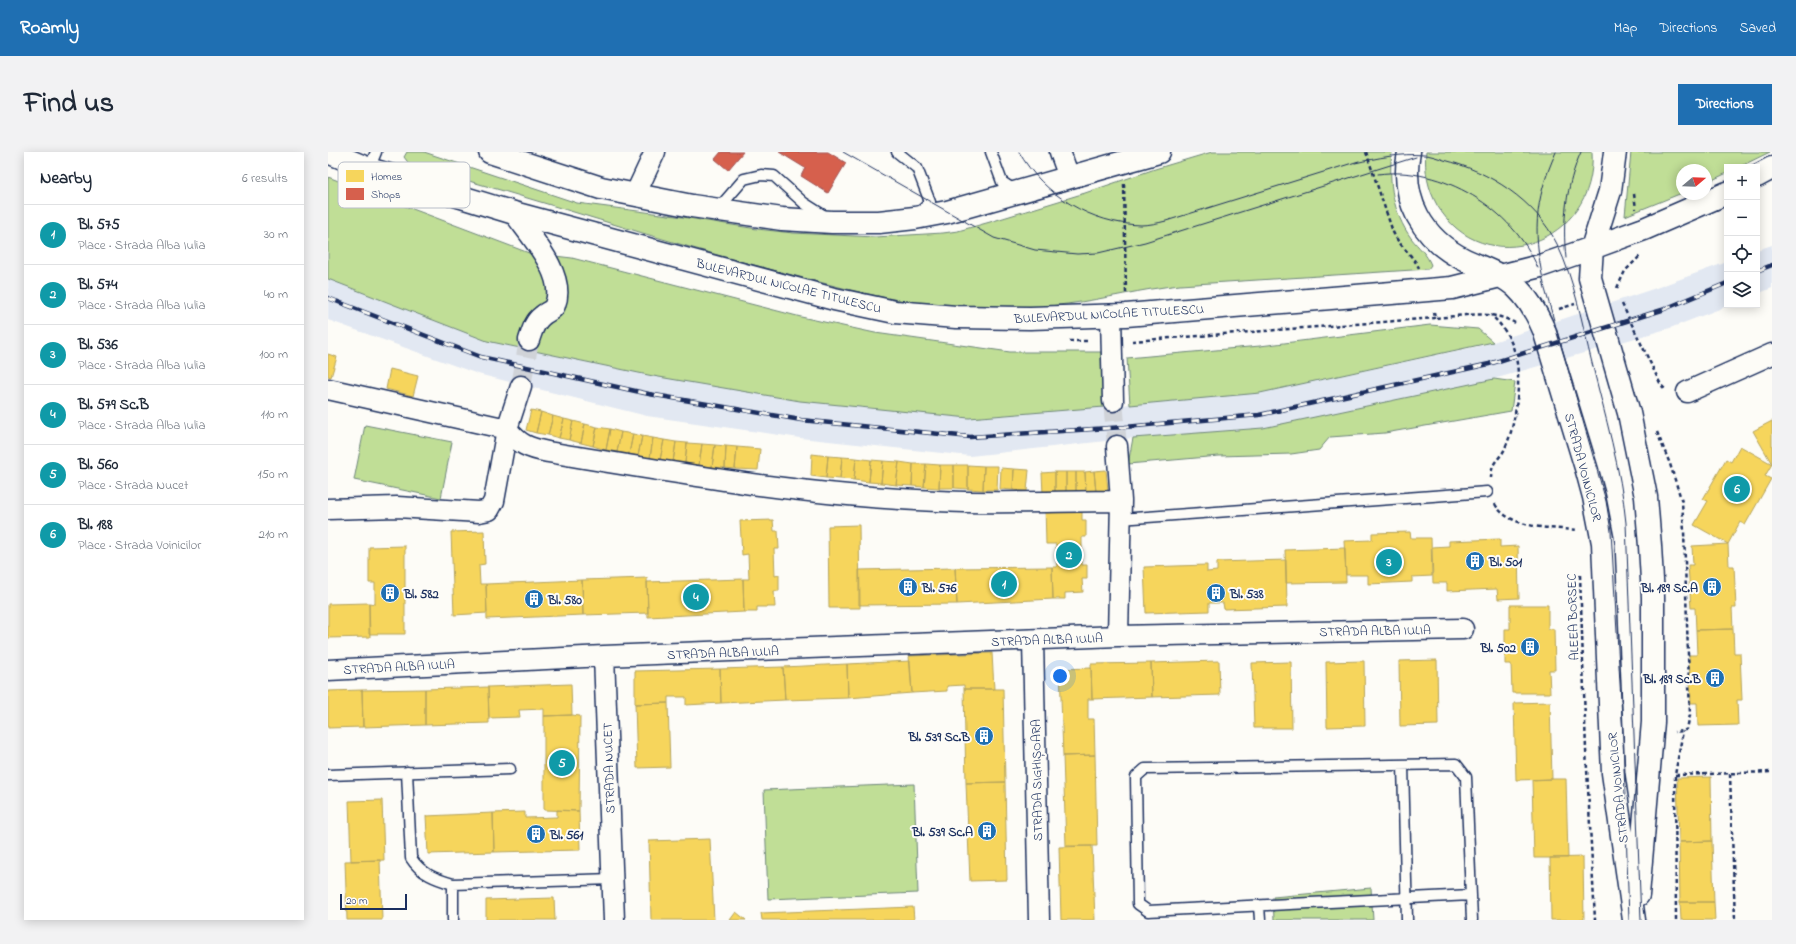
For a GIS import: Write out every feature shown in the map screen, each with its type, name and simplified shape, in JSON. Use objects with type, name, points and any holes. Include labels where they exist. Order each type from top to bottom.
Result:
[{"type":"main road","name":"BULEVARDUL NICOLAE TITULESCU","points":[[328,152],[373,160]]},
{"type":"main road","points":[[490,152],[575,181],[635,195],[718,210],[782,219],[832,222],[879,222],[915,218],[947,212],[1019,193],[1069,177],[1159,152]]},
{"type":"main road","name":"STRADA VOINICILOR","points":[[1409,152],[1406,173],[1408,193],[1421,223],[1437,240],[1452,252],[1463,259],[1501,276],[1516,286],[1534,309],[1544,330],[1587,471],[1599,520],[1604,561],[1610,734],[1613,773],[1635,920]]},
{"type":"main road","name":"STRADA VOINICILOR","points":[[1614,152],[1610,191],[1592,248],[1590,278],[1630,413],[1646,497],[1650,546],[1653,597],[1653,722],[1646,819],[1635,920]]},
{"type":"main road","points":[[1760,174],[1772,168]]},
{"type":"main road","name":"BULEVARDUL NICOLAE TITULESCU","points":[[470,196],[514,213],[834,299],[919,315],[1030,318],[1112,315],[1452,288],[1501,276],[1592,248],[1644,229],[1724,194]]},
{"type":"street","points":[[635,195],[655,152]]},
{"type":"street","points":[[1060,152],[1069,177]]},
{"type":"street","points":[[514,213],[548,261],[556,280],[556,304],[552,310],[541,317],[534,325],[529,340]]},
{"type":"street","points":[[1112,315],[1113,401]]},
{"type":"street","points":[[1687,392],[1772,354]]},
{"type":"street","points":[[328,509],[397,507],[479,512],[489,510],[494,501],[507,429],[521,386]]},
{"type":"street","points":[[328,390],[507,429],[516,440],[528,447],[548,452],[709,478],[822,492],[936,501],[1120,510]]},
{"type":"street","name":"STRADA ALBA IULIA","points":[[1117,446],[1120,510],[1118,636]]},
{"type":"street","name":"STRADA ALBA IULIA","points":[[328,670],[604,656],[1118,636],[1463,628]]},
{"type":"street","name":"STRADA SIGHIȘOARA","points":[[1033,640],[1039,920]]},
{"type":"street","name":"STRADA NUCET","points":[[604,656],[614,920]]},
{"type":"lane","points":[[897,152],[917,168],[930,202],[915,218]]},
{"type":"lane","points":[[991,152],[1002,182],[1019,193]]},
{"type":"lane","points":[[718,210],[744,179],[761,175],[774,176],[804,203],[832,222]]},
{"type":"lane","points":[[1120,510],[1487,492]]},
{"type":"lane","points":[[1471,895],[1148,911],[1138,904],[1136,777],[1145,770],[1456,764],[1466,777],[1471,895],[1472,920]]},
{"type":"lane","points":[[1403,765],[1407,920]]},
{"type":"lane","points":[[328,775],[510,769]]},
{"type":"lane","points":[[407,772],[411,858],[417,868],[433,878],[453,884],[613,879]]},
{"type":"lane","points":[[453,884],[453,920]]},
{"type":"lane","points":[[1259,906],[1260,920]]},
{"type":"path","points":[[1490,314],[1500,323],[1511,341],[1518,364],[1519,383],[1513,423],[1505,450],[1493,466],[1487,492],[1499,512],[1524,524],[1578,530]]},
{"type":"path","points":[[1577,522],[1579,538]]},
{"type":"path","name":"ALEEA BORSEC","points":[[1580,569],[1586,750],[1595,920]]},
{"type":"path","points":[[1676,920],[1675,775],[1683,731]]},
{"type":"path","points":[[1675,775],[1772,772]]},
{"type":"path","points":[[1730,774],[1735,920]]},
{"type":"shaded area","points":[[1772,245],[1772,288],[1760,293],[1760,272],[1760,249]]},
{"type":"shaded area","points":[[1724,263],[1724,307],[1670,328],[1494,379],[1263,428],[1133,438],[970,456],[800,438],[647,416],[478,374],[328,320],[328,279],[487,341],[653,376],[969,418],[1260,393],[1484,345],[1656,288]]},
{"type":"green space","points":[[407,152],[424,152],[454,162],[408,162],[404,157]]},
{"type":"green space","points":[[1212,152],[1392,152],[1391,175],[1393,197],[1396,208],[1411,238],[1425,254],[1431,265],[1428,269],[1180,285],[1081,302],[1037,307],[962,307],[908,302],[847,289],[693,248],[470,181],[470,167],[577,203],[676,216],[757,229],[793,233],[875,237],[958,231],[1085,193],[1155,169]]},
{"type":"green space","points":[[1426,152],[1592,152],[1589,184],[1577,210],[1558,229],[1534,242],[1508,247],[1481,242],[1457,229],[1437,205],[1427,179]]},
{"type":"green space","points":[[1631,152],[1770,152],[1745,164],[1724,164],[1724,174],[1712,180],[1712,164],[1676,164],[1676,195],[1625,216]]},
{"type":"green space","points":[[328,177],[338,181],[338,208],[410,208],[529,253],[572,258],[801,317],[875,333],[1010,352],[1101,352],[1104,407],[969,418],[800,401],[653,376],[487,341],[328,279]]},
{"type":"green space","points":[[1430,325],[1478,329],[1493,342],[1260,393],[1130,405],[1127,358],[1260,346]]},
{"type":"green space","points":[[1494,379],[1515,382],[1511,411],[1385,433],[1330,437],[1319,450],[1291,454],[1219,456],[1128,464],[1133,438],[1263,428]]},
{"type":"green space","points":[[365,425],[452,442],[441,498],[354,480]]},
{"type":"green space","points":[[914,784],[918,893],[768,899],[764,790]]},
{"type":"green space","points":[[1371,888],[1373,920],[1274,920],[1273,897]]},
{"type":"building: Homes","points":[[328,354],[337,357],[331,377],[328,376]]},
{"type":"building: Homes","points":[[390,369],[418,376],[413,396],[386,389]]},
{"type":"building: Homes","points":[[531,410],[541,412],[536,433],[526,430]]},
{"type":"building: Homes","points":[[541,412],[553,416],[548,435],[536,433]]},
{"type":"building: Homes","points":[[553,416],[564,419],[559,438],[548,435]]},
{"type":"building: Homes","points":[[564,419],[573,421],[569,440],[559,438]]},
{"type":"building: Homes","points":[[573,421],[585,424],[581,443],[569,440]]},
{"type":"building: Homes","points":[[1772,421],[1772,464],[1753,431]]},
{"type":"building: Homes","points":[[585,424],[597,427],[593,446],[581,443]]},
{"type":"building: Homes","points":[[597,427],[610,429],[606,450],[593,446]]},
{"type":"building: Homes","points":[[610,429],[621,432],[617,452],[606,450]]},
{"type":"building: Homes","points":[[621,432],[633,434],[629,454],[617,452]]},
{"type":"building: Homes","points":[[633,434],[642,436],[638,456],[629,454]]},
{"type":"building: Homes","points":[[642,436],[653,438],[650,458],[638,456]]},
{"type":"building: Homes","points":[[653,438],[664,440],[660,460],[650,458]]},
{"type":"building: Homes","points":[[664,440],[676,442],[673,462],[660,460]]},
{"type":"building: Homes","points":[[676,442],[687,443],[685,463],[673,462]]},
{"type":"building: Homes","points":[[687,443],[702,444],[699,465],[685,463]]},
{"type":"building: Homes","points":[[702,444],[715,445],[712,467],[699,465]]},
{"type":"building: Homes","points":[[715,445],[726,446],[725,468],[712,467]]},
{"type":"building: Homes","points":[[726,446],[737,447],[735,469],[725,468]]},
{"type":"building: Homes","points":[[1740,446],[1772,464],[1765,476],[1771,479],[1745,525],[1740,522],[1728,544],[1694,525],[1708,501],[1703,499],[1726,459],[1731,462]]},
{"type":"building: Homes","points":[[737,447],[760,449],[758,470],[735,469]]},
{"type":"building: Homes","points":[[812,454],[828,456],[826,478],[811,476]]},
{"type":"building: Homes","points":[[828,456],[842,457],[840,479],[826,478]]},
{"type":"building: Homes","points":[[842,457],[856,458],[854,480],[840,479]]},
{"type":"building: Homes","points":[[856,458],[871,460],[869,482],[854,480]]},
{"type":"building: Homes","points":[[871,460],[883,461],[881,483],[869,482]]},
{"type":"building: Homes","points":[[883,461],[899,462],[896,485],[881,483]]},
{"type":"building: Homes","points":[[899,462],[913,464],[912,486],[896,485]]},
{"type":"building: Homes","points":[[913,464],[926,464],[924,487],[912,486]]},
{"type":"building: Homes","points":[[926,464],[940,465],[939,488],[924,487]]},
{"type":"building: Homes","points":[[940,465],[954,465],[954,488],[939,488]]},
{"type":"building: Homes","points":[[954,465],[968,465],[968,489],[954,488]]},
{"type":"building: Homes","points":[[968,465],[984,466],[983,490],[968,489]]},
{"type":"building: Homes","points":[[984,466],[998,466],[997,490],[983,490]]},
{"type":"building: Homes","points":[[1001,468],[1014,469],[1013,490],[1000,489]]},
{"type":"building: Homes","points":[[1014,469],[1029,470],[1027,491],[1013,490]]},
{"type":"building: Homes","points":[[1106,470],[1108,491],[1096,492],[1094,471]]},
{"type":"building: Homes","points":[[1094,471],[1096,492],[1086,492],[1085,472]]},
{"type":"building: Homes","points":[[1055,472],[1055,493],[1043,494],[1042,473]]},
{"type":"building: Homes","points":[[1055,472],[1066,472],[1066,493],[1055,493]]},
{"type":"building: Homes","points":[[1066,472],[1076,472],[1076,493],[1066,493]]},
{"type":"building: Homes","points":[[1076,472],[1085,472],[1086,492],[1076,493]]},
{"type":"building: Homes","points":[[1045,507],[1082,507],[1082,520],[1086,520],[1086,537],[1082,537],[1082,565],[1087,565],[1087,579],[1082,579],[1083,592],[1065,593],[1065,599],[1053,599],[1052,567],[1057,567],[1056,544],[1046,544]]},
{"type":"building: Homes","points":[[773,520],[774,531],[778,531],[779,549],[774,549],[775,576],[779,575],[779,591],[774,591],[775,607],[757,607],[757,612],[744,612],[743,579],[749,579],[748,554],[742,555],[740,521]]},
{"type":"building: Homes","points":[[859,525],[860,608],[829,608],[828,526]]},
{"type":"building: Homes","points":[[484,531],[485,564],[479,565],[480,584],[486,584],[487,613],[454,615],[451,532]]},
{"type":"building: Homes","points":[[1410,532],[1411,538],[1431,538],[1432,576],[1412,577],[1412,582],[1368,584],[1368,575],[1346,575],[1344,541],[1372,540],[1372,533]]},
{"type":"building: Homes","name":"Bl. 501","points":[[1500,539],[1500,547],[1518,546],[1519,598],[1498,599],[1497,589],[1447,591],[1447,583],[1433,583],[1432,547],[1449,546],[1449,541]]},
{"type":"building: Homes","name":"Bl. 189 Sc.A","points":[[1728,544],[1729,566],[1734,566],[1736,608],[1732,608],[1733,629],[1696,630],[1695,608],[1691,608],[1688,565],[1693,565],[1692,546]]},
{"type":"building: Homes","name":"Bl. 582","points":[[405,546],[405,634],[369,634],[369,603],[375,604],[375,583],[369,583],[369,547]]},
{"type":"building: Homes","points":[[1345,548],[1346,582],[1286,583],[1285,550]]},
{"type":"building: Homes","name":"Bl. 538","points":[[1286,560],[1287,607],[1224,609],[1223,603],[1209,603],[1209,611],[1146,613],[1144,567],[1207,565],[1207,572],[1217,571],[1217,562]]},
{"type":"building: Homes","points":[[1052,567],[1053,599],[957,604],[955,568]]},
{"type":"building: Homes","name":"Bl. 576","points":[[955,568],[957,604],[859,605],[859,570]]},
{"type":"building: Homes","points":[[647,578],[648,613],[583,615],[582,580]]},
{"type":"building: Homes","points":[[743,579],[744,612],[648,617],[647,582]]},
{"type":"building: Homes","name":"Bl. 580","points":[[582,580],[583,615],[487,619],[486,584]]},
{"type":"building: Homes","points":[[369,603],[370,637],[328,638],[328,604]]},
{"type":"building: Homes","name":"Bl. 502","points":[[1510,605],[1548,605],[1548,629],[1554,629],[1555,670],[1549,670],[1550,693],[1512,693],[1511,664],[1505,664],[1505,629],[1510,629]]},
{"type":"building: Homes","name":"Bl. 189 Sc.B","points":[[1733,629],[1734,653],[1740,653],[1742,700],[1737,700],[1738,725],[1698,726],[1697,703],[1691,703],[1689,655],[1697,655],[1696,630]]},
{"type":"building: Homes","points":[[992,653],[994,689],[964,689],[964,685],[947,686],[947,691],[912,693],[909,656]]},
{"type":"building: Homes","points":[[1437,660],[1438,725],[1400,726],[1399,661]]},
{"type":"building: Homes","points":[[910,661],[912,693],[848,698],[847,664]]},
{"type":"building: Homes","points":[[1219,661],[1220,695],[1152,697],[1151,663]]},
{"type":"building: Homes","points":[[1364,661],[1365,726],[1327,727],[1326,662]]},
{"type":"building: Homes","points":[[1291,662],[1292,728],[1254,728],[1252,663]]},
{"type":"building: Homes","points":[[1151,663],[1152,697],[1092,699],[1091,664]]},
{"type":"building: Homes","points":[[847,664],[848,698],[785,700],[783,667]]},
{"type":"building: Homes","points":[[783,667],[785,700],[721,703],[720,669]]},
{"type":"building: Homes","points":[[1091,668],[1092,699],[1088,699],[1088,719],[1094,719],[1095,755],[1063,756],[1060,669]]},
{"type":"building: Homes","points":[[720,669],[721,703],[686,705],[686,697],[668,697],[668,703],[635,704],[635,671]]},
{"type":"building: Homes","points":[[571,684],[572,715],[544,716],[544,709],[519,710],[520,717],[489,718],[488,687]]},
{"type":"building: Homes","points":[[488,687],[489,723],[425,725],[425,689]]},
{"type":"building: Homes","points":[[425,689],[425,725],[363,727],[362,690]]},
{"type":"building: Homes","name":"Bl. 539 Sc.B","points":[[964,689],[1003,689],[1005,782],[966,783]]},
{"type":"building: Homes","points":[[362,690],[363,727],[328,728],[328,691]]},
{"type":"building: Homes","points":[[1550,702],[1552,779],[1516,780],[1514,703]]},
{"type":"building: Homes","points":[[668,703],[670,767],[637,768],[635,704]]},
{"type":"building: Homes","points":[[544,716],[580,716],[579,811],[544,810]]},
{"type":"building: Homes","points":[[1095,755],[1097,846],[1066,846],[1063,756]]},
{"type":"building: Homes","points":[[1711,777],[1712,841],[1679,842],[1677,778]]},
{"type":"building: Homes","points":[[1566,779],[1568,858],[1534,858],[1532,780]]},
{"type":"building: Homes","name":"Bl. 539 Sc.A","points":[[1005,782],[1007,880],[970,881],[966,783]]},
{"type":"building: Homes","points":[[382,800],[384,860],[351,861],[349,801]]},
{"type":"building: Homes","name":"Bl. 561","points":[[557,810],[579,811],[580,850],[494,852],[493,813],[525,812],[525,818],[557,817]]},
{"type":"building: Homes","points":[[493,813],[494,852],[428,854],[426,816]]},
{"type":"building: Homes","points":[[710,839],[714,920],[651,920],[649,841]]},
{"type":"building: Homes","points":[[1712,841],[1714,902],[1680,902],[1679,842]]},
{"type":"building: Homes","points":[[1092,846],[1095,920],[1061,920],[1059,847]]},
{"type":"building: Homes","points":[[1583,857],[1584,920],[1551,920],[1550,858]]},
{"type":"building: Homes","points":[[380,860],[382,920],[347,920],[345,861]]},
{"type":"building: Homes","points":[[554,898],[555,920],[486,920],[486,900]]},
{"type":"building: Homes","points":[[1680,902],[1714,902],[1715,920],[1681,920]]},
{"type":"building: Homes","points":[[913,907],[914,920],[762,920],[761,913]]},
{"type":"building: Homes","points":[[736,912],[746,920],[730,920]]},
{"type":"building: Shops","points":[[721,152],[743,152],[728,170],[715,159]]},
{"type":"building: Shops","points":[[779,152],[828,152],[846,163],[828,193],[801,176],[805,168]]},
{"type":"tunnel","points":[[521,386],[529,340]]},
{"type":"tunnel","points":[[1113,401],[1117,446]]},
{"type":"tram line","points":[[843,152],[994,238],[1035,250],[1077,254],[1098,253],[1145,242],[1416,157]]},
{"type":"tram line","points":[[1019,152],[1041,181],[1055,194],[1071,204],[1087,213],[1105,219],[1141,225],[1166,221],[1359,161]]},
{"type":"tram line","points":[[1556,152],[1548,170],[1539,204],[1537,219],[1538,252],[1545,289],[1606,501],[1611,531],[1623,734],[1629,920]]},
{"type":"tram line","points":[[1566,258],[1566,204],[1572,177],[1581,152]]},
{"type":"tram line","points":[[1355,163],[1398,155],[1426,155],[1461,165],[1494,180],[1524,201],[1537,214],[1548,228],[1557,244],[1569,273],[1578,303],[1607,423],[1624,503],[1641,920]]},
{"type":"tram line","points":[[1378,174],[1402,173],[1426,177],[1450,184],[1473,196],[1493,210],[1511,227],[1527,247],[1538,268]]},
{"type":"railway","points":[[1760,270],[1772,265]]},
{"type":"railway","points":[[328,298],[481,357],[649,394],[801,420],[970,437],[1125,427],[1259,415],[1489,364],[1662,310],[1724,284]]},
{"type":"place","name":"Bl. 188","points":[[1737,489]]},
{"type":"place","name":"Bl. 574","points":[[1069,555]]},
{"type":"place","name":"Bl. 501","points":[[1475,561]]},
{"type":"place","name":"Bl. 536","points":[[1389,562]]},
{"type":"place","name":"Bl. 575","points":[[1004,584]]},
{"type":"place","name":"Bl. 576","points":[[908,587]]},
{"type":"place","name":"Bl. 189 Sc.A","points":[[1712,587]]},
{"type":"place","name":"Bl. 582","points":[[390,593]]},
{"type":"place","name":"Bl. 538","points":[[1216,593]]},
{"type":"place","name":"Bl. 579 Sc.B","points":[[696,597]]},
{"type":"place","name":"Bl. 580","points":[[534,599]]},
{"type":"place","name":"Bl. 502","points":[[1530,647]]},
{"type":"place","name":"Bl. 189 Sc.B","points":[[1715,678]]},
{"type":"place","name":"Bl. 539 Sc.B","points":[[984,736]]},
{"type":"place","name":"Bl. 560","points":[[562,763]]},
{"type":"place","name":"Bl. 539 Sc.A","points":[[987,831]]},
{"type":"place","name":"Bl. 561","points":[[536,834]]}]
